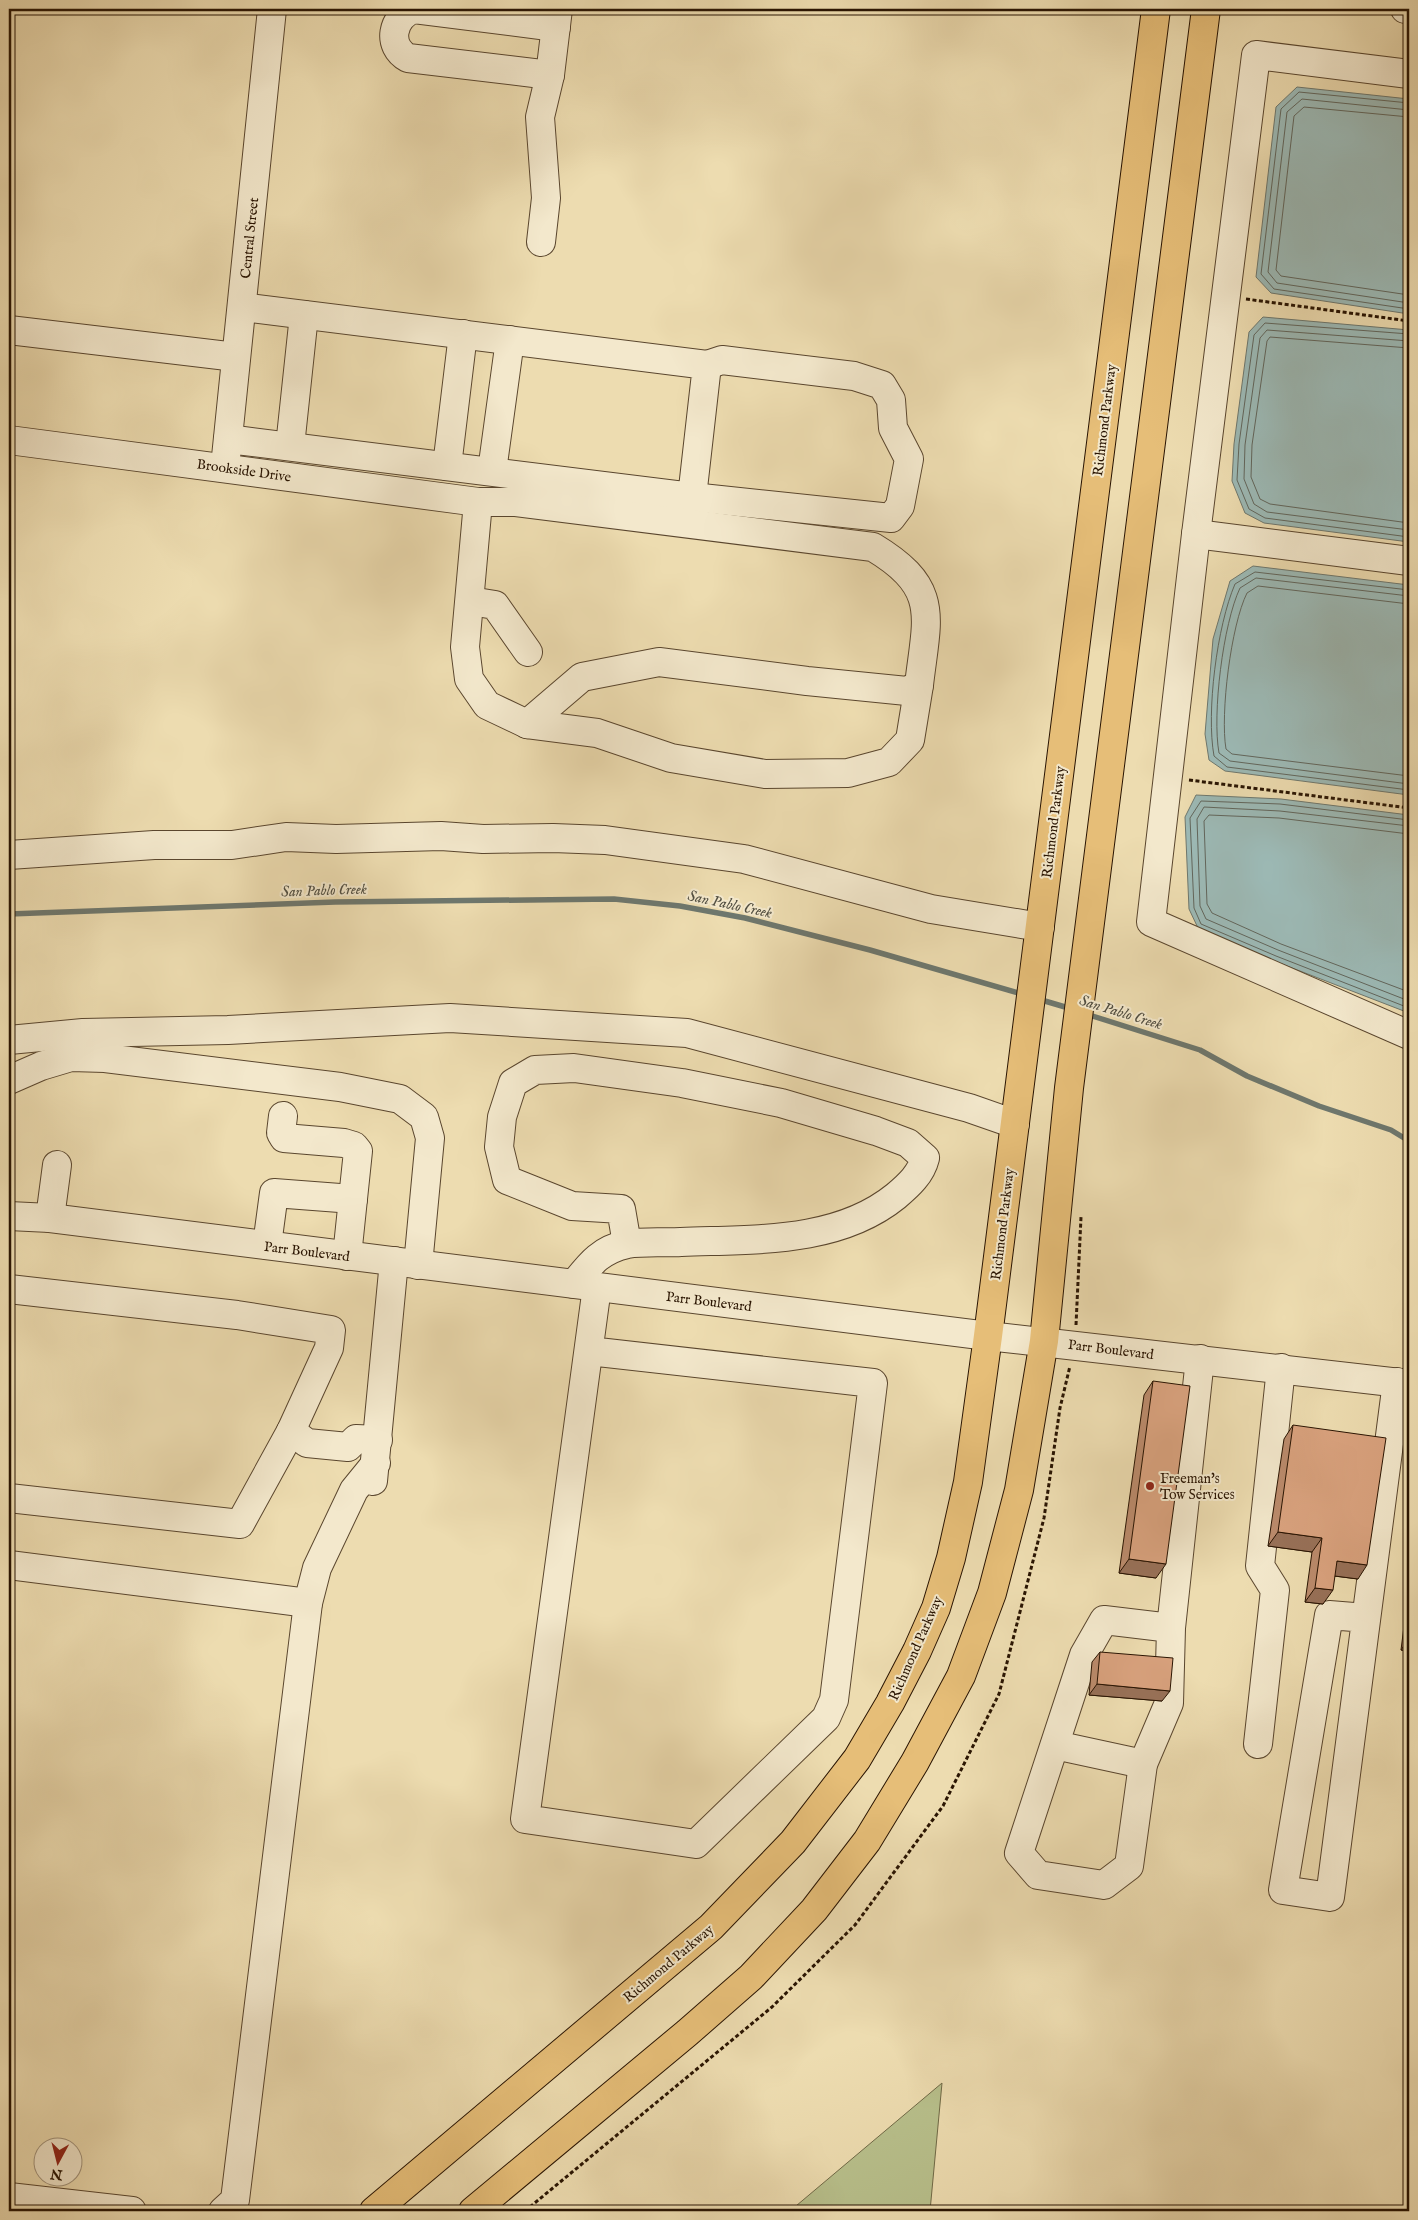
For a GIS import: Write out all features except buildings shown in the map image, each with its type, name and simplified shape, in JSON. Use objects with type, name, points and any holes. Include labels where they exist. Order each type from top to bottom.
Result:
[{"type":"highway","name":"Richmond Parkway","points":[[374,2211],[711,1927],[792,1842],[857,1760],[890,1703],[936,1608],[951,1558],[968,1482],[1022,1075],[1156,9]]},
{"type":"highway","points":[[473,2211],[687,2033],[751,1977],[814,1910],[867,1841],[915,1762],[962,1676],[992,1593],[1018,1490],[1044,1341],[1069,1088],[1206,9]]},
{"type":"street","name":"Central Street","points":[[225,467],[272,9]]},
{"type":"street","points":[[541,242],[546,198],[540,118],[550,75],[557,18],[414,9],[405,12],[399,18],[394,38],[401,54],[408,58],[550,75]]},
{"type":"street","points":[[1409,74],[1256,55],[1196,534],[1151,922],[1409,1035]]},
{"type":"street","points":[[228,439],[692,496],[891,518],[900,506],[908,474],[909,459],[893,428],[891,400],[882,385],[854,376],[722,360],[707,365],[242,307]]},
{"type":"street","points":[[290,446],[304,314]]},
{"type":"street","points":[[9,330],[236,357]]},
{"type":"street","points":[[447,466],[463,334]]},
{"type":"street","points":[[492,471],[510,340]]},
{"type":"street","points":[[692,496],[707,365]]},
{"type":"street","name":"Brookside Drive","points":[[9,440],[225,467],[478,502],[516,502],[873,547],[897,561],[913,577],[924,598],[927,619],[910,740],[889,762],[848,773],[766,774],[671,758],[597,733],[527,724],[487,705],[469,679],[465,647],[478,502]]},
{"type":"street","points":[[1196,534],[1409,561]]},
{"type":"street","points":[[470,601],[495,605],[528,652]]},
{"type":"street","points":[[527,724],[582,677],[659,662],[763,676],[907,691],[919,685]]},
{"type":"street","points":[[9,855],[154,845],[232,845],[286,837],[336,839],[441,836],[483,840],[553,838],[605,840],[744,859],[874,892],[931,909],[1040,927]]},
{"type":"street","points":[[9,1040],[83,1033],[228,1030],[450,1018],[686,1033],[969,1108],[1015,1124]]},
{"type":"street","points":[[9,1080],[41,1066],[71,1057],[105,1058],[340,1087],[400,1099],[424,1116],[430,1138],[370,1447],[354,1490],[317,1568],[308,1603],[235,2200],[223,2211]]},
{"type":"street","points":[[589,1351],[873,1383],[834,1700],[826,1718],[696,1844],[525,1819],[589,1351],[586,1285],[596,1257],[627,1244],[786,1237],[834,1228],[877,1211],[905,1188],[922,1170],[925,1158],[908,1143],[868,1128],[781,1103],[682,1083],[574,1068],[535,1070],[513,1083],[502,1116],[499,1147],[507,1180],[572,1206],[621,1209],[627,1244]]},
{"type":"street","points":[[284,1116],[281,1133],[284,1138],[344,1143],[354,1146],[358,1150],[346,1256]]},
{"type":"street","points":[[50,1218],[57,1165]]},
{"type":"street","points":[[267,1246],[274,1192],[353,1199]]},
{"type":"street","name":"Parr Boulevard","points":[[9,1216],[50,1218],[988,1336],[1403,1383]]},
{"type":"street","points":[[9,1289],[237,1315],[332,1330],[329,1348],[291,1431],[240,1524],[9,1498]]},
{"type":"street","points":[[1171,1628],[1104,1620],[1084,1655],[1019,1853],[1038,1874],[1104,1884],[1129,1866],[1143,1764],[1169,1703],[1171,1628],[1200,1360]]},
{"type":"street","points":[[1258,1744],[1275,1590],[1260,1566],[1281,1368]]},
{"type":"street","points":[[1366,1618],[1329,1615],[1283,1890],[1330,1897],[1366,1618],[1403,1383]]},
{"type":"street","points":[[291,1431],[307,1442],[348,1447],[370,1447]]},
{"type":"street","points":[[9,1565],[308,1603]]},
{"type":"street","points":[[1055,1745],[1143,1764]]},
{"type":"street","points":[[9,2197],[132,2211]]},
{"type":"path","points":[[1226,297],[1409,321]]},
{"type":"path","points":[[1168,778],[1409,808]]},
{"type":"green space","points":[[942,2083],[930,2211],[790,2211]]},
{"type":"water","points":[[1297,87],[1409,99],[1409,314],[1271,293],[1256,277],[1276,107]]},
{"type":"water","points":[[1263,317],[1409,330],[1409,542],[1264,523],[1245,513],[1232,481],[1234,444],[1249,332]]},
{"type":"water","points":[[1253,566],[1409,585],[1409,795],[1225,771],[1209,760],[1205,734],[1213,639],[1230,581]]},
{"type":"water","points":[[1196,795],[1281,799],[1409,815],[1409,1013],[1274,961],[1198,928],[1189,909],[1185,817]]},
{"type":"waterway","name":"San Pablo Creek","points":[[9,914],[335,902],[614,899],[680,906],[745,918],[870,950],[1025,995]]},
{"type":"waterway","name":"San Pablo Creek","points":[[1038,999],[1072,1009]]},
{"type":"waterway","name":"San Pablo Creek","points":[[1086,1014],[1200,1050],[1247,1076],[1319,1106],[1391,1130],[1409,1141]]},
{"type":"place","name":"Freeman's Tow Services","points":[[1150,1486]]}]
